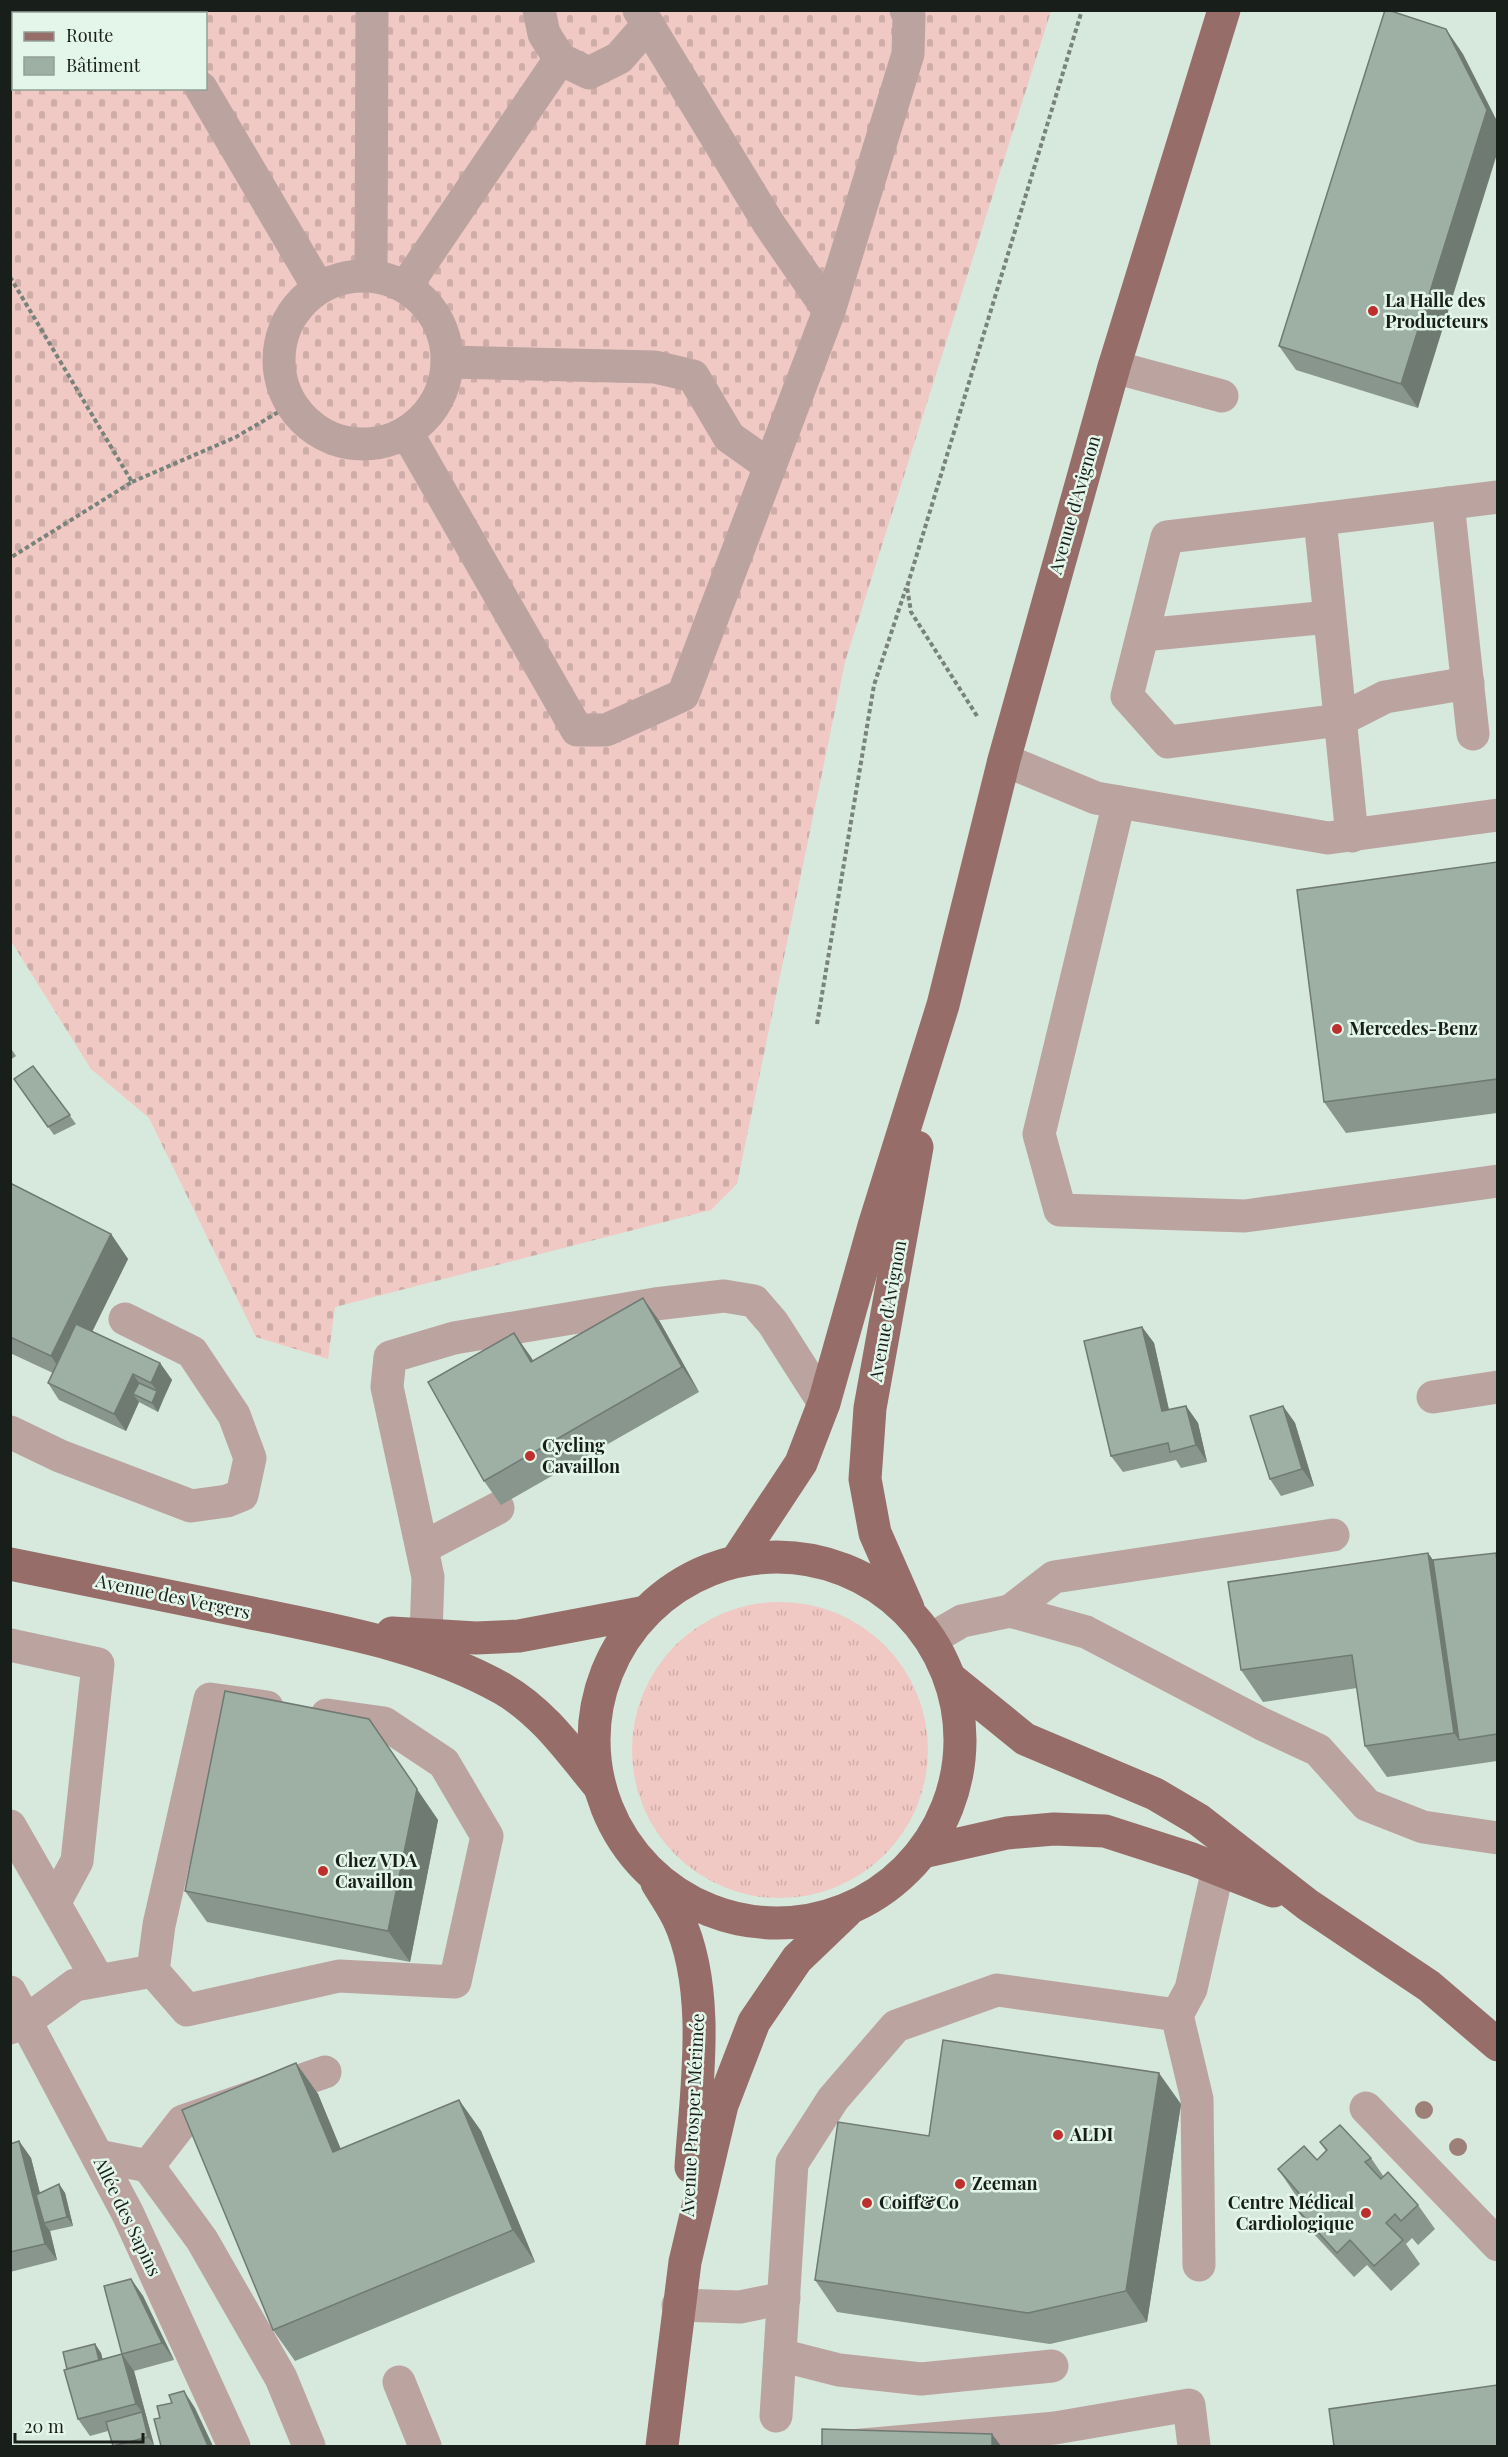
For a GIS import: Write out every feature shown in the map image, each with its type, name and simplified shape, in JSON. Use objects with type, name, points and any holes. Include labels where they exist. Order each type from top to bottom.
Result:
[{"type":"main road","name":"Avenue d'Avignon","points":[[737,1560],[801,1463],[824,1403],[874,1226],[943,1005],[1004,760],[1114,367],[1224,10]]},
{"type":"main road","name":"Avenue d'Avignon","points":[[910,1613],[875,1533],[865,1479],[870,1408],[943,1005]]},
{"type":"main road","points":[[775,1556],[812,1559],[848,1570],[865,1579],[881,1588],[910,1613],[931,1639],[951,1679],[959,1714],[960,1751],[955,1787],[942,1821],[923,1852],[892,1882],[875,1895],[847,1910],[813,1920],[778,1924],[743,1920],[709,1910],[677,1894],[650,1871],[628,1847],[612,1818],[600,1787],[594,1750],[596,1712],[605,1676],[622,1641],[645,1612],[673,1588],[693,1577],[737,1560],[775,1556]]},
{"type":"main road","name":"Avenue des Vergers","points":[[10,1564],[335,1630],[422,1654],[466,1671],[504,1690],[537,1714],[600,1787]]},
{"type":"main road","name":"Avenue des Vergers","points":[[335,1630],[476,1638],[519,1636],[645,1612]]},
{"type":"main road","points":[[951,1679],[1025,1739],[1155,1794],[1199,1820],[1308,1905],[1429,1986],[1497,2045]]},
{"type":"main road","points":[[923,1852],[1007,1833],[1054,1829],[1105,1831],[1218,1869],[1308,1905]]},
{"type":"main road","name":"Avenue Prosper Mérimée","points":[[650,1871],[678,1918],[690,1955],[699,2015],[685,2262]]},
{"type":"main road","name":"Avenue Prosper Mérimée","points":[[662,2446],[685,2262],[722,2105],[754,2022],[797,1959],[847,1910]]},
{"type":"street","points":[[371,275],[372,10]]},
{"type":"street","points":[[539,10],[544,34],[560,59],[589,73],[619,58],[643,18],[769,224],[829,311]]},
{"type":"street","points":[[407,433],[577,730],[606,730],[683,695],[829,311],[908,54],[909,16],[906,10]]},
{"type":"street","points":[[406,286],[560,59]]},
{"type":"street","points":[[202,90],[318,287]]},
{"type":"street","points":[[371,275],[406,286],[424,300],[437,319],[446,340],[448,362],[443,390],[429,415],[407,433],[379,444],[350,444],[322,435],[299,416],[284,391],[278,362],[282,333],[296,307],[318,287],[343,277],[371,275]]},
{"type":"street","points":[[448,362],[655,367],[693,376],[729,437],[770,466]]},
{"type":"street","points":[[1114,367],[1222,396]]},
{"type":"street","points":[[1468,683],[1385,697],[1340,720],[1168,742],[1127,696],[1167,537],[1497,497]]},
{"type":"street","points":[[1448,503],[1473,734]]},
{"type":"street","points":[[1320,519],[1352,836]]},
{"type":"street","points":[[1143,635],[1329,617]]},
{"type":"street","points":[[1004,760],[1096,798],[1328,838],[1497,815]]},
{"type":"street","points":[[1119,802],[1039,1134],[1060,1210],[1245,1216],[1497,1181]]},
{"type":"street","points":[[426,1635],[428,1577],[387,1387],[390,1357],[454,1338],[655,1304],[724,1296],[754,1301],[773,1323],[824,1403]]},
{"type":"street","points":[[10,1432],[60,1456],[191,1506],[227,1501],[242,1495],[250,1458],[234,1415],[192,1352],[125,1319]]},
{"type":"street","points":[[1433,1397],[1497,1387]]},
{"type":"street","points":[[422,1548],[498,1508]]},
{"type":"street","points":[[931,1639],[962,1621],[1010,1611],[1054,1577],[1333,1535]]},
{"type":"street","points":[[1010,1611],[1086,1632],[1262,1724],[1318,1750],[1367,1805],[1423,1827],[1497,1838]]},
{"type":"street","points":[[10,1645],[98,1664],[77,1862],[55,1902]]},
{"type":"street","points":[[210,1699],[384,1723],[444,1763],[487,1836],[455,1982],[339,1976],[187,2010],[153,1971],[159,1925],[210,1699]]},
{"type":"street","points":[[10,1827],[98,1980]]},
{"type":"street","points":[[1199,2265],[1197,2099],[1178,2015],[1191,1989],[1218,1869]]},
{"type":"street","points":[[18,2025],[75,1984],[153,1971]]},
{"type":"street","points":[[776,2416],[792,2163],[833,2099],[896,2026],[997,1990],[1178,2015]]},
{"type":"street","name":"Allée des Sapins","points":[[10,1992],[18,2025],[98,2156],[128,2214],[234,2446]]},
{"type":"street","points":[[148,2166],[183,2121],[325,2072]]},
{"type":"street","points":[[1366,2108],[1497,2245]]},
{"type":"street","points":[[98,2156],[148,2166],[202,2240],[281,2378],[309,2446]]},
{"type":"street","points":[[678,2305],[740,2307],[784,2298]]},
{"type":"street","points":[[780,2355],[839,2370],[921,2379],[1052,2366]]},
{"type":"street","points":[[399,2382],[425,2446]]},
{"type":"street","points":[[851,2446],[1055,2428],[1189,2405],[1194,2446]]},
{"type":"path","points":[[817,1024],[874,686],[907,587],[1082,10]]},
{"type":"path","points":[[11,280],[132,482]]},
{"type":"path","points":[[10,558],[132,482],[236,437],[292,404]]},
{"type":"path","points":[[907,587],[911,612],[1004,760]]},
{"type":"green space","points":[[11,11],[1051,11],[845,662],[737,1184],[711,1210],[335,1307],[328,1359],[256,1337],[149,1118],[91,1069],[11,941]]},
{"type":"green space","points":[[780,1602],[809,1605],[837,1613],[862,1627],[885,1645],[911,1680],[917,1693],[925,1721],[928,1750],[925,1779],[917,1807],[903,1832],[885,1855],[850,1881],[837,1887],[809,1895],[780,1898],[751,1895],[723,1887],[698,1873],[675,1855],[649,1820],[643,1807],[635,1779],[632,1750],[635,1721],[643,1693],[657,1668],[675,1645],[710,1619],[723,1613],[751,1605]]},
{"type":"building","points":[[1385,10],[1446,29],[1487,110],[1401,384],[1279,346]]},
{"type":"building","points":[[1497,862],[1497,1079],[1324,1102],[1297,890]]},
{"type":"building","points":[[33,1066],[70,1115],[48,1127],[14,1079]]},
{"type":"building","points":[[10,1183],[111,1234],[51,1356],[10,1337]]},
{"type":"building","name":"Cycling Cavaillon","points":[[643,1298],[682,1367],[484,1481],[428,1382],[514,1333],[531,1362]]},
{"type":"building","points":[[76,1324],[160,1363],[151,1383],[133,1374],[114,1414],[48,1383]]},
{"type":"building","points":[[1142,1327],[1162,1411],[1186,1406],[1196,1445],[1170,1452],[1168,1443],[1111,1456],[1084,1341]]},
{"type":"building","points":[[139,1383],[157,1391],[152,1403],[133,1394]]},
{"type":"building","points":[[1283,1406],[1302,1469],[1270,1479],[1250,1416]]},
{"type":"building","points":[[1428,1553],[1454,1733],[1365,1746],[1352,1655],[1241,1670],[1228,1582]]},
{"type":"building","points":[[1496,1553],[1497,1734],[1459,1740],[1433,1560]]},
{"type":"building","name":"Chez VDA Cavaillon","points":[[225,1691],[369,1719],[417,1789],[388,1931],[185,1891]]},
{"type":"building","points":[[943,2040],[1159,2073],[1126,2291],[1028,2313],[815,2280],[838,2122],[929,2136]]},
{"type":"building","points":[[296,2063],[333,2152],[459,2100],[513,2230],[273,2330],[182,2110]]},
{"type":"building","name":"Centre Médical Cardiologique","points":[[1340,2125],[1371,2158],[1365,2162],[1381,2179],[1388,2172],[1418,2205],[1401,2221],[1395,2214],[1386,2223],[1403,2240],[1374,2266],[1350,2240],[1337,2253],[1295,2207],[1304,2199],[1278,2169],[1304,2146],[1317,2160],[1327,2150],[1320,2142]]},
{"type":"building","points":[[19,2141],[45,2244],[10,2252],[10,2144]]},
{"type":"building","points":[[59,2184],[67,2217],[44,2223],[36,2195]]},
{"type":"building","points":[[131,2279],[162,2343],[122,2354],[104,2286]]},
{"type":"building","points":[[95,2344],[99,2360],[67,2369],[63,2352]]},
{"type":"building","points":[[122,2354],[136,2404],[78,2419],[64,2370]]},
{"type":"building","points":[[1497,2385],[1497,2446],[1334,2446],[1329,2409]]},
{"type":"building","points":[[184,2391],[208,2446],[161,2446],[154,2419],[160,2418],[157,2406],[172,2403],[169,2395]]},
{"type":"building","points":[[142,2412],[148,2437],[113,2446],[106,2422]]},
{"type":"building","points":[[822,2429],[992,2434],[992,2446],[822,2446]]},
{"type":"place","name":"La Halle des Producteurs","points":[[1373,311]]},
{"type":"place","name":"Mercedes-Benz","points":[[1337,1029]]},
{"type":"place","name":"Cycling Cavaillon","points":[[530,1456]]},
{"type":"place","name":"Chez VDA Cavaillon","points":[[323,1871]]},
{"type":"place","name":"ALDI","points":[[1058,2135]]},
{"type":"place","name":"Zeeman","points":[[960,2184]]},
{"type":"place","name":"Coiff&Co","points":[[867,2203]]},
{"type":"place","name":"Centre Médical Cardiologique","points":[[1366,2213]]}]
